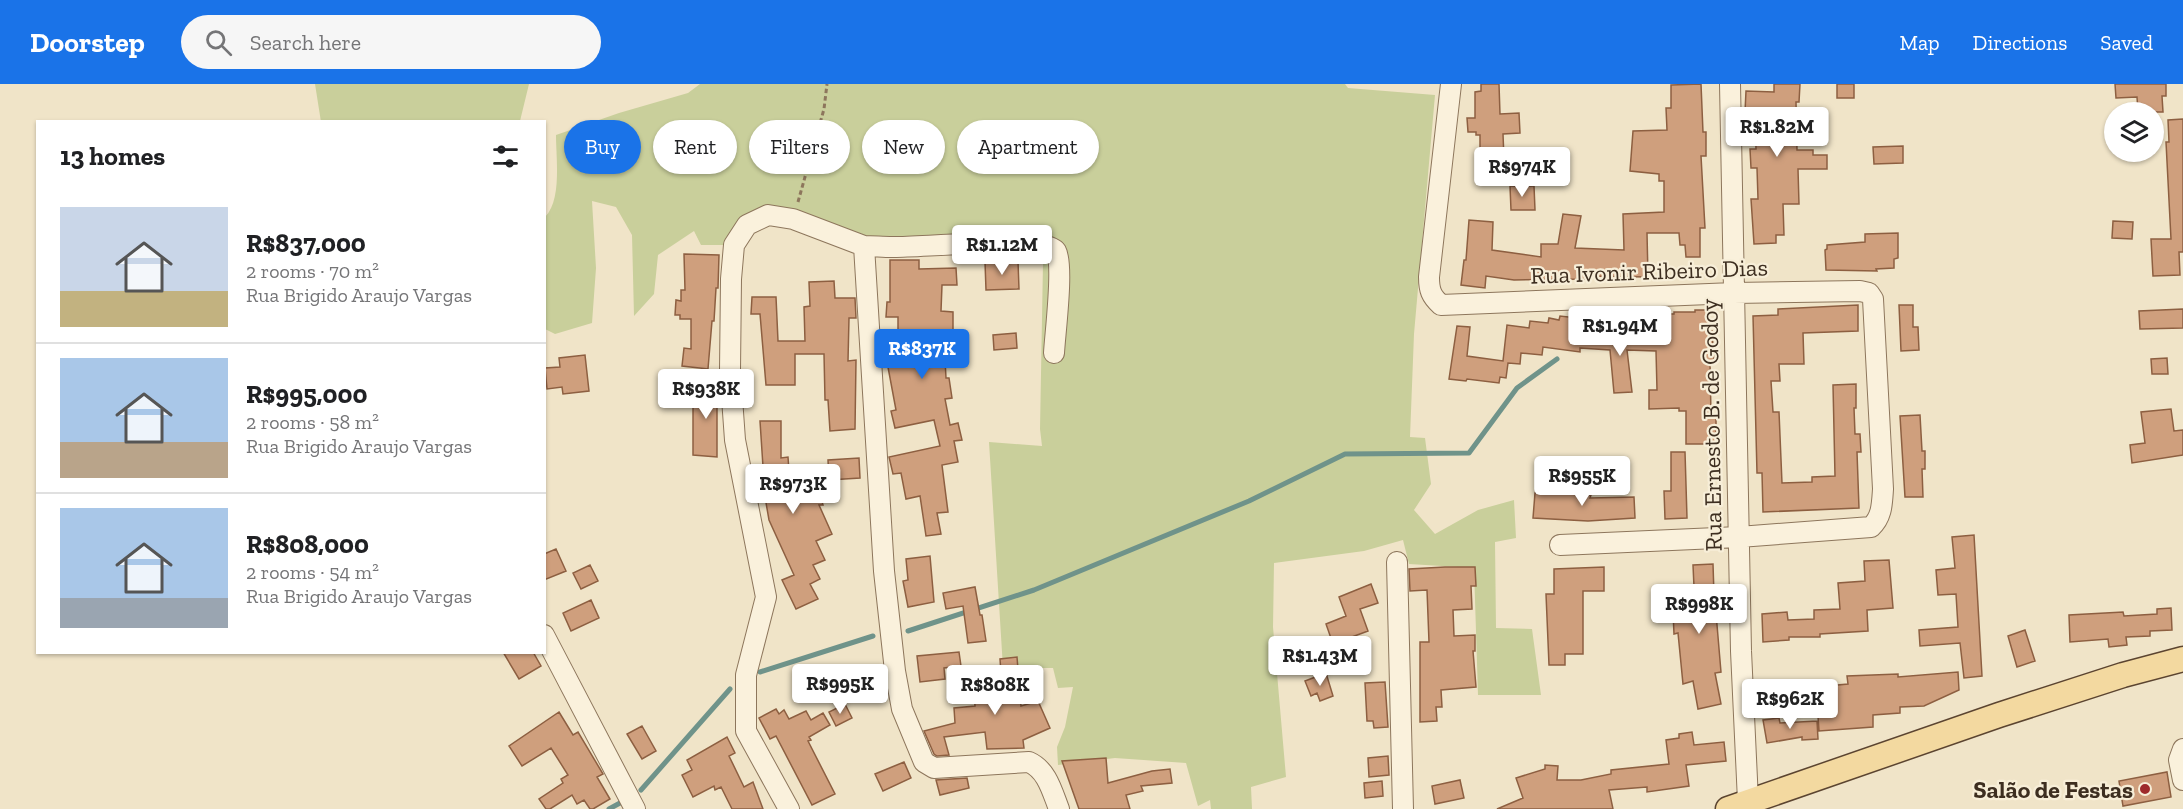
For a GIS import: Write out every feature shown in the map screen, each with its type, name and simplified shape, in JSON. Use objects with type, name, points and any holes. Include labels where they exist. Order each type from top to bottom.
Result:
[{"type":"main road","points":[[1738,805],[2123,675],[2183,659]]},
{"type":"street","name":"Rua Ivonir Ribeiro Dias","points":[[1451,84],[1429,277],[1432,297],[1441,304],[1734,293],[1860,291],[1869,294],[1872,299],[1883,489],[1882,508],[1878,521],[1871,527],[1739,537]]},
{"type":"street","name":"Rua Ernesto B. de Godoy","points":[[1730,84],[1741,651],[1738,805]]},
{"type":"street","points":[[789,809],[746,731],[746,675],[766,597],[735,440],[730,370],[731,279],[734,245],[747,225],[768,215],[793,219],[864,246],[891,248],[1004,243],[1034,244],[1052,248],[1057,258],[1058,282],[1054,352]]},
{"type":"street","points":[[864,246],[884,571],[895,671],[903,710],[924,762],[930,766],[934,768],[1029,762],[1038,766],[1046,777],[1059,809]]},
{"type":"street","points":[[1560,545],[1739,537]]},
{"type":"street","points":[[1397,562],[1403,809]]},
{"type":"street","points":[[546,639],[635,809]]},
{"type":"street","points":[[2183,749],[2179,760],[2183,780]]},
{"type":"path","points":[[793,219],[824,110],[826,84]]},
{"type":"green space","points":[[315,84],[529,84],[520,120],[321,120]]},
{"type":"green space","points":[[700,84],[1345,84],[1348,88],[1435,95],[1414,334],[1410,437],[1425,438],[1431,484],[1414,510],[1435,534],[1478,510],[1514,500],[1516,538],[1495,542],[1496,628],[1532,629],[1541,695],[1478,695],[1474,568],[1409,564],[1403,540],[1364,551],[1274,563],[1273,627],[1286,777],[1251,787],[1252,809],[1211,809],[1210,800],[1198,806],[1186,763],[1115,758],[1058,765],[1057,747],[1065,727],[1073,687],[1058,688],[1053,668],[1003,668],[989,442],[1042,446],[1040,429],[1043,263],[1049,243],[894,243],[768,215],[734,245],[701,245],[694,231],[658,255],[654,294],[634,316],[632,235],[616,207],[592,201],[596,268],[592,323],[555,334],[546,330],[546,216],[556,190],[556,135],[564,132],[564,174],[641,174],[641,120],[599,120],[688,93]]},
{"type":"building","points":[[1481,84],[1499,84],[1500,114],[1519,113],[1520,133],[1503,134],[1504,159],[1480,159],[1480,135],[1476,135],[1476,132],[1468,132],[1467,118],[1475,118],[1475,92],[1481,91]]},
{"type":"building","points":[[1701,84],[1706,156],[1701,156],[1705,228],[1700,228],[1700,257],[1686,257],[1685,245],[1680,245],[1679,233],[1647,233],[1648,277],[1588,276],[1588,279],[1514,280],[1486,276],[1485,288],[1461,285],[1464,260],[1466,260],[1469,220],[1493,222],[1492,250],[1541,257],[1541,244],[1558,244],[1563,214],[1581,216],[1575,248],[1624,250],[1623,214],[1664,212],[1664,181],[1659,181],[1659,174],[1630,171],[1633,131],[1667,130],[1666,108],[1671,108],[1671,85]]},
{"type":"building","points":[[1774,84],[1800,84],[1799,102],[1796,102],[1797,150],[1813,150],[1813,155],[1827,155],[1827,169],[1798,169],[1799,204],[1783,204],[1784,235],[1776,235],[1776,243],[1754,244],[1751,199],[1758,199],[1757,168],[1751,168],[1750,149],[1756,149],[1755,112],[1745,112],[1746,91],[1774,92]]},
{"type":"building","points":[[1837,84],[1854,84],[1854,98],[1837,98]]},
{"type":"building","points":[[2115,84],[2166,84],[2166,96],[2162,96],[2162,102],[2137,102],[2137,97],[2116,98]]},
{"type":"building","points":[[2183,119],[2183,252],[2179,252],[2180,275],[2153,276],[2151,239],[2171,239],[2166,142],[2169,142],[2168,120]]},
{"type":"building","points":[[1903,146],[1903,163],[1874,164],[1873,147]]},
{"type":"building","points":[[1510,186],[1534,186],[1535,210],[1511,210]]},
{"type":"building","points":[[2113,221],[2133,222],[2132,239],[2112,238]]},
{"type":"building","points":[[1898,233],[1898,258],[1894,259],[1894,268],[1876,269],[1877,271],[1826,270],[1827,245],[1865,242],[1865,234]]},
{"type":"building","points":[[684,254],[719,255],[718,288],[716,288],[708,369],[682,366],[684,348],[691,349],[691,319],[680,319],[680,315],[675,315],[676,300],[681,301],[681,290],[685,290]]},
{"type":"building","points":[[890,260],[919,260],[919,269],[956,268],[957,285],[942,285],[941,311],[953,312],[953,340],[944,340],[946,378],[949,378],[952,398],[945,399],[950,425],[958,423],[962,440],[954,441],[958,462],[942,465],[948,512],[937,513],[941,534],[926,536],[920,496],[906,499],[901,473],[893,474],[889,457],[940,446],[934,420],[895,428],[891,411],[896,410],[885,351],[898,349],[898,317],[886,317],[887,302],[890,302]]},
{"type":"building","points":[[1018,261],[1019,289],[986,290],[985,262]]},
{"type":"building","points":[[834,281],[835,298],[855,298],[856,318],[849,318],[848,361],[856,360],[855,429],[830,431],[828,400],[825,400],[824,354],[795,354],[795,385],[766,385],[760,314],[751,314],[752,297],[776,297],[778,341],[805,341],[804,307],[810,306],[809,282]]},
{"type":"building","points":[[1858,305],[1858,331],[1803,333],[1804,364],[1779,364],[1780,381],[1771,381],[1773,412],[1779,412],[1782,483],[1812,482],[1812,477],[1835,476],[1833,385],[1856,384],[1855,434],[1860,434],[1861,452],[1857,452],[1859,508],[1763,512],[1762,473],[1757,473],[1753,316],[1778,315],[1778,309]]},
{"type":"building","points":[[1899,305],[1913,305],[1913,327],[1918,327],[1919,350],[1901,351]]},
{"type":"building","points":[[2183,309],[2183,328],[2140,329],[2139,311]]},
{"type":"building","points":[[1695,310],[1709,310],[1709,332],[1712,331],[1714,363],[1710,363],[1711,416],[1716,416],[1716,444],[1686,444],[1686,411],[1679,411],[1679,408],[1649,409],[1649,390],[1657,390],[1656,351],[1627,350],[1632,392],[1614,393],[1610,350],[1580,348],[1580,352],[1543,347],[1542,355],[1521,353],[1520,364],[1508,363],[1506,378],[1500,377],[1499,383],[1449,379],[1457,326],[1470,327],[1467,356],[1503,361],[1507,325],[1529,328],[1530,321],[1548,323],[1549,318],[1559,320],[1560,316],[1586,319],[1586,316],[1616,317],[1616,313],[1674,314],[1674,312],[1695,312]]},
{"type":"building","points":[[1016,333],[1017,348],[994,350],[993,335]]},
{"type":"building","points":[[585,355],[589,391],[563,394],[562,387],[547,389],[546,368],[560,367],[559,358]]},
{"type":"building","points":[[2167,358],[2168,374],[2152,374],[2151,359]]},
{"type":"building","points":[[700,379],[719,380],[717,457],[693,455],[693,406],[699,406]]},
{"type":"building","points":[[2171,409],[2174,431],[2183,430],[2183,455],[2132,463],[2130,445],[2145,443],[2141,412]]},
{"type":"building","points":[[1920,415],[1922,451],[1925,451],[1925,469],[1922,469],[1923,497],[1905,497],[1900,416]]},
{"type":"building","points":[[760,421],[781,421],[781,458],[788,457],[789,471],[813,471],[823,505],[819,505],[832,534],[816,541],[825,560],[813,565],[820,579],[810,584],[818,599],[796,609],[782,580],[794,575],[769,520],[765,497]]},
{"type":"building","points":[[1671,452],[1685,452],[1687,518],[1665,519],[1664,491],[1671,491]]},
{"type":"building","points":[[859,458],[860,478],[829,480],[828,460]]},
{"type":"building","points":[[1535,493],[1573,493],[1591,495],[1590,498],[1634,497],[1635,518],[1588,521],[1533,518]]},
{"type":"building","points":[[1974,535],[1982,676],[1964,678],[1960,643],[1920,646],[1919,630],[1958,627],[1956,594],[1938,595],[1936,570],[1955,568],[1952,537]]},
{"type":"building","points":[[556,549],[566,571],[546,579],[546,553]]},
{"type":"building","points":[[930,556],[934,602],[908,607],[903,581],[908,580],[906,559]]},
{"type":"building","points":[[1889,560],[1893,608],[1867,610],[1868,631],[1820,634],[1820,637],[1789,637],[1789,640],[1763,642],[1762,614],[1787,612],[1788,620],[1814,619],[1814,610],[1840,609],[1838,583],[1865,581],[1864,561]]},
{"type":"building","points":[[1713,564],[1714,595],[1719,594],[1720,612],[1716,613],[1721,672],[1715,673],[1721,704],[1698,709],[1693,681],[1683,684],[1678,633],[1674,634],[1672,589],[1694,587],[1693,565]]},
{"type":"building","points":[[590,565],[598,581],[581,589],[573,573]]},
{"type":"building","points":[[1475,567],[1476,586],[1471,586],[1472,609],[1453,610],[1454,636],[1475,635],[1475,651],[1473,651],[1476,687],[1441,690],[1442,707],[1436,707],[1437,721],[1420,722],[1420,642],[1429,642],[1427,590],[1410,591],[1409,569]]},
{"type":"building","points":[[1604,567],[1604,591],[1583,591],[1583,654],[1565,654],[1565,665],[1549,665],[1546,594],[1554,594],[1554,569]]},
{"type":"building","points":[[1371,584],[1378,603],[1360,609],[1368,631],[1333,644],[1326,624],[1346,616],[1339,597]]},
{"type":"building","points":[[975,587],[986,641],[968,643],[963,606],[946,609],[943,593]]},
{"type":"building","points":[[591,600],[599,618],[571,631],[563,613]]},
{"type":"building","points":[[2171,608],[2172,630],[2150,631],[2150,636],[2126,637],[2127,645],[2109,647],[2108,639],[2070,642],[2069,615],[2123,612],[2124,616],[2157,614],[2157,609]]},
{"type":"building","points":[[2025,630],[2035,661],[2017,667],[2008,636]]},
{"type":"building","points":[[959,652],[961,666],[944,668],[945,679],[920,682],[917,656]]},
{"type":"building","points":[[504,654],[534,654],[541,666],[519,679]]},
{"type":"building","points":[[1017,657],[1021,706],[1038,701],[1050,728],[1023,740],[1024,748],[987,749],[985,732],[944,737],[949,755],[934,754],[924,731],[955,723],[954,708],[975,706],[974,690],[1002,688],[1000,659]]},
{"type":"building","points":[[1958,672],[1959,690],[1924,706],[1900,707],[1900,713],[1873,715],[1873,727],[1819,731],[1816,687],[1848,684],[1847,676],[1898,674],[1898,677]]},
{"type":"building","points":[[1326,673],[1333,696],[1320,701],[1317,693],[1311,696],[1305,681]]},
{"type":"building","points":[[1385,682],[1388,727],[1374,728],[1373,721],[1367,721],[1365,683]]},
{"type":"building","points":[[845,704],[852,718],[836,726],[829,712]]},
{"type":"building","points":[[776,709],[779,714],[784,710],[789,719],[806,711],[811,720],[823,713],[830,725],[809,737],[811,740],[808,741],[835,794],[812,805],[776,736],[770,739],[759,718]]},
{"type":"building","points":[[559,712],[573,735],[578,732],[603,774],[597,777],[610,799],[593,809],[590,809],[584,800],[577,804],[572,795],[550,809],[546,809],[539,799],[563,783],[561,779],[568,775],[551,748],[522,766],[509,746]]},
{"type":"building","points":[[1779,718],[1780,723],[1817,721],[1818,739],[1802,740],[1802,737],[1767,743],[1763,720]]},
{"type":"building","points":[[642,726],[656,751],[642,759],[627,734]]},
{"type":"building","points":[[1692,732],[1694,745],[1724,742],[1726,761],[1686,765],[1689,786],[1647,792],[1647,787],[1609,790],[1613,809],[1497,809],[1523,798],[1516,778],[1545,769],[1545,765],[1558,766],[1557,780],[1581,780],[1611,774],[1611,770],[1669,764],[1666,740],[1679,738],[1679,734]]},
{"type":"building","points":[[727,737],[735,753],[729,756],[744,787],[753,782],[763,809],[732,809],[721,787],[715,790],[714,786],[693,797],[682,775],[692,770],[687,760]]},
{"type":"building","points":[[1388,756],[1389,775],[1369,777],[1368,758]]},
{"type":"building","points":[[1106,758],[1108,783],[1152,771],[1170,769],[1172,783],[1141,786],[1143,791],[1126,795],[1130,809],[1079,809],[1062,761]]},
{"type":"building","points":[[904,762],[911,778],[883,791],[875,774]]},
{"type":"building","name":"Salão de Festas","points":[[2167,772],[2171,797],[2123,806],[2119,781]]},
{"type":"building","points":[[967,778],[969,788],[940,795],[936,780]]},
{"type":"building","points":[[1460,780],[1464,798],[1435,804],[1432,786]]},
{"type":"building","points":[[1382,781],[1383,796],[1365,798],[1364,783]]},
{"type":"waterway","points":[[908,631],[1034,590],[1249,501],[1345,454],[1469,453],[1517,388],[1557,359]]},
{"type":"waterway","points":[[760,672],[873,636]]},
{"type":"waterway","points":[[641,790],[730,689]]},
{"type":"waterway","points":[[609,809],[620,803]]},
{"type":"place","name":"Salão de Festas","points":[[2145,789]]}]
